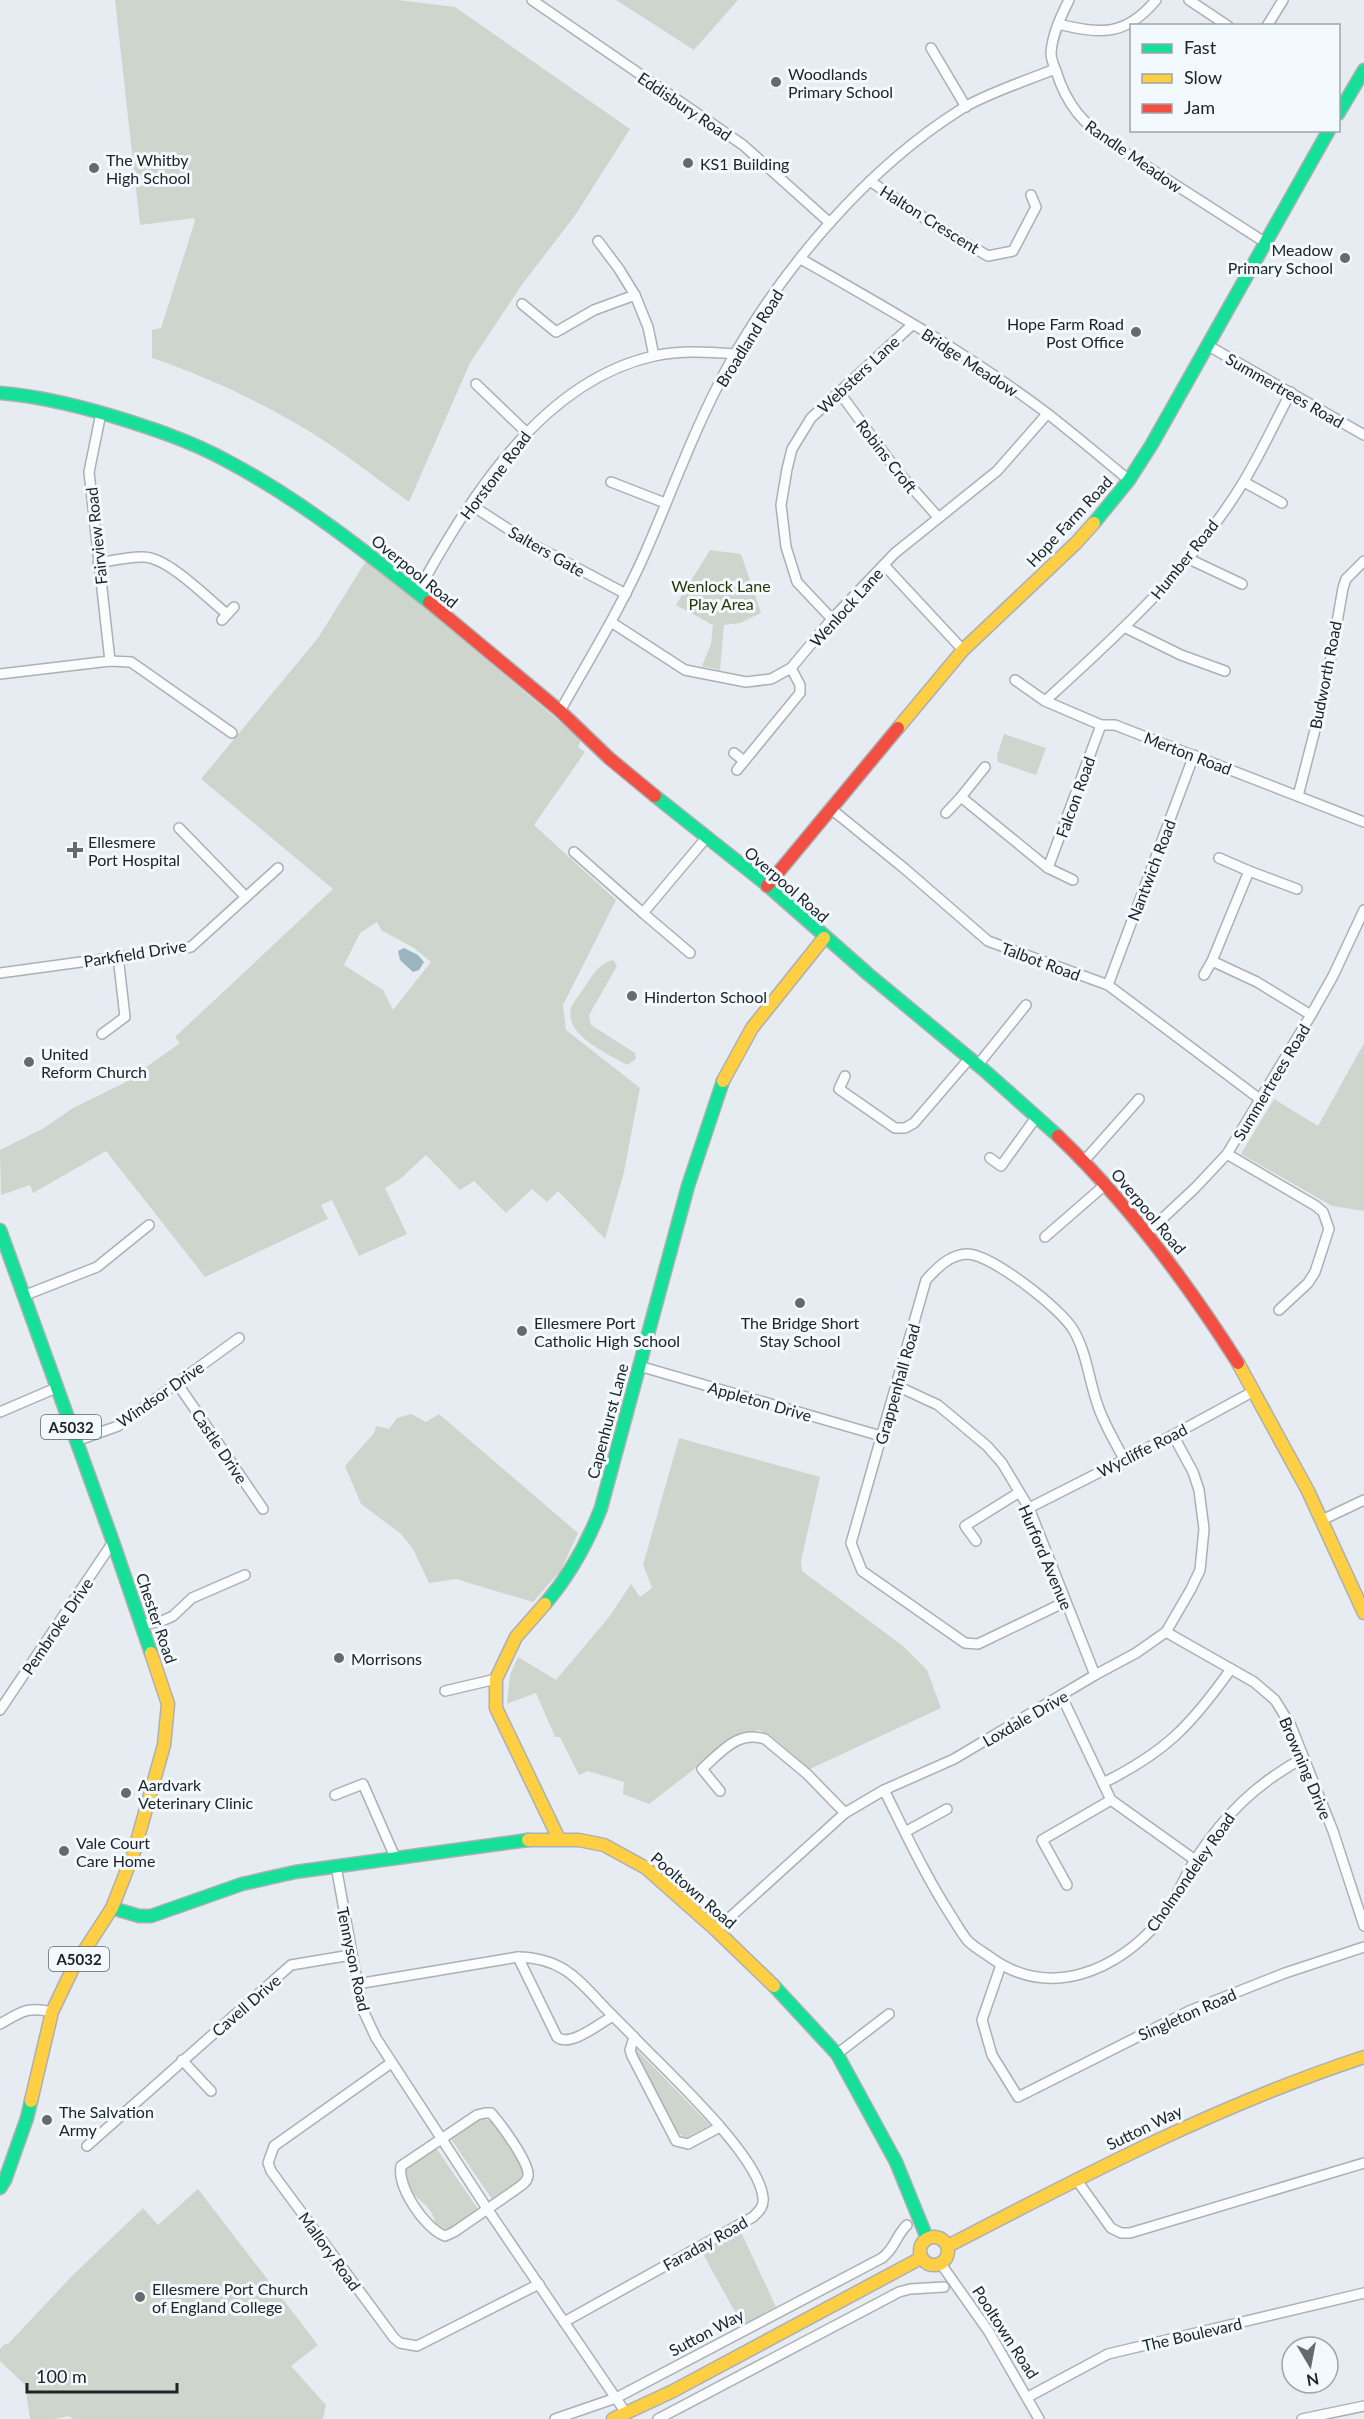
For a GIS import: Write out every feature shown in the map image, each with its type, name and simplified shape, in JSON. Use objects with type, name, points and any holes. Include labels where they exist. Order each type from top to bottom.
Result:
[{"type":"street","name":"Eddisbury Road","points":[[532,0],[743,145],[830,223]]},
{"type":"street","name":"Randle Meadow","points":[[1069,0],[1058,24],[1051,55],[1073,109],[1090,128],[1152,171],[1266,243]]},
{"type":"street","points":[[1130,24],[1156,0]]},
{"type":"street","points":[[1189,0],[1225,24]]},
{"type":"street","points":[[1268,24],[1283,0]]},
{"type":"street","points":[[1058,24],[1097,32],[1121,29],[1130,24]]},
{"type":"street","points":[[931,48],[966,107]]},
{"type":"street","name":"Broadland Road","points":[[560,711],[626,594],[687,451],[736,354],[801,259],[830,223],[870,181],[918,139],[966,107],[1055,69]]},
{"type":"street","points":[[1342,99],[1364,70]]},
{"type":"street","name":"Hope Farm Road","points":[[767,886],[963,650],[1076,543],[1129,480],[1152,444],[1328,132]]},
{"type":"street","name":"Halton Crescent","points":[[870,181],[933,224],[988,256],[1013,251],[1040,206],[1031,195]]},
{"type":"street","points":[[598,241],[635,295],[648,327],[654,356]]},
{"type":"street","name":"Bridge Meadow","points":[[801,259],[955,350],[1047,414],[1129,480]]},
{"type":"street","points":[[522,304],[556,332],[594,310],[635,295]]},
{"type":"street","name":"Websters Lane","points":[[832,619],[797,582],[786,547],[781,505],[792,449],[811,418],[912,325]]},
{"type":"street","name":"Summertrees Road","points":[[1207,345],[1364,435]]},
{"type":"street","name":"Horstone Road","points":[[417,593],[446,540],[471,505],[526,432],[554,406],[581,387],[617,368],[654,356],[684,352],[736,354]]},
{"type":"street","points":[[476,384],[526,432]]},
{"type":"street","name":"Robins Croft","points":[[838,392],[897,472],[938,517]]},
{"type":"street","name":"Humber Road","points":[[1045,700],[1126,628],[1189,559],[1244,482],[1291,392]]},
{"type":"street","name":"Overpool Road","points":[[0,393],[43,398],[101,413],[177,438],[240,468],[342,536],[417,593],[560,711],[584,735],[767,886],[824,938],[1037,1116],[1084,1161],[1148,1232],[1191,1289],[1224,1339],[1323,1520],[1364,1613]]},
{"type":"street","name":"Fairview Road","points":[[101,413],[89,472],[110,660]]},
{"type":"street","name":"Wenlock Lane","points":[[611,622],[685,670],[746,682],[771,679],[791,668],[832,619],[884,565],[938,517],[997,471],[1047,414]]},
{"type":"street","points":[[611,482],[665,503]]},
{"type":"street","points":[[1244,482],[1282,503]]},
{"type":"street","name":"Salters Gate","points":[[471,505],[530,543],[626,594]]},
{"type":"street","points":[[98,563],[135,557],[153,558],[170,567],[228,614]]},
{"type":"street","points":[[1189,559],[1242,584]]},
{"type":"street","name":"Budworth Road","points":[[1298,796],[1325,691],[1342,588],[1346,579],[1364,561]]},
{"type":"street","points":[[884,565],[963,650]]},
{"type":"street","points":[[1126,628],[1181,656],[1226,671]]},
{"type":"street","points":[[0,674],[110,660],[131,662],[232,733]]},
{"type":"street","points":[[737,770],[800,693],[800,685],[791,668]]},
{"type":"street","name":"Merton Road","points":[[1015,680],[1045,700],[1101,725],[1115,725],[1364,822]]},
{"type":"street","name":"Falcon Road","points":[[1048,868],[1101,725]]},
{"type":"street","points":[[734,753],[744,761]]},
{"type":"street","name":"Nantwich Road","points":[[1108,985],[1194,755]]},
{"type":"street","points":[[946,813],[985,767]]},
{"type":"street","points":[[961,797],[1048,868],[1073,880]]},
{"type":"street","name":"Talbot Road","points":[[830,808],[988,941],[1108,985],[1261,1100]]},
{"type":"street","points":[[179,828],[246,897]]},
{"type":"street","points":[[643,913],[706,838]]},
{"type":"street","points":[[574,852],[691,952]]},
{"type":"street","points":[[1219,858],[1297,889]]},
{"type":"street","name":"Parkfield Drive","points":[[0,973],[191,947],[278,868]]},
{"type":"street","points":[[1204,975],[1249,871]]},
{"type":"street","name":"Summertrees Road","points":[[1148,1232],[1196,1188],[1227,1154],[1334,976],[1364,910]]},
{"type":"street","name":"Capenhurst Lane","points":[[559,1839],[496,1708],[496,1679],[516,1637],[564,1582],[588,1541],[601,1508],[688,1186],[719,1088],[752,1028],[824,938]]},
{"type":"street","points":[[102,1034],[125,1017],[118,956]]},
{"type":"street","points":[[1212,961],[1263,985],[1311,1016]]},
{"type":"street","points":[[845,1076],[839,1089],[895,1128],[905,1128],[914,1123],[1026,1005]]},
{"type":"street","points":[[1084,1161],[1139,1099]]},
{"type":"street","points":[[990,1158],[1001,1166],[1037,1116]]},
{"type":"street","points":[[1227,1154],[1316,1206],[1327,1218],[1329,1229],[1315,1272],[1285,1310]]},
{"type":"street","points":[[1043,1222],[1048,1234],[1106,1184]]},
{"type":"street","points":[[23,1296],[97,1267],[149,1225]]},
{"type":"street","name":"Chester Road","points":[[0,1230],[113,1542],[168,1704],[164,1745],[141,1831],[122,1888],[112,1908],[73,1968],[52,2012]]},
{"type":"street","name":"Grappenhall Road","points":[[1065,1602],[978,1644],[965,1643],[862,1570],[851,1543],[926,1280],[937,1267],[949,1259],[968,1254],[988,1260],[1048,1301],[1070,1325],[1083,1353],[1099,1409],[1124,1459]]},
{"type":"street","name":"Windsor Drive","points":[[76,1441],[118,1426],[239,1338]]},
{"type":"street","name":"Appleton Drive","points":[[639,1366],[881,1436]]},
{"type":"street","name":"Castle Drive","points":[[177,1383],[263,1509]]},
{"type":"street","name":"Hurford Avenue","points":[[897,1386],[938,1405],[971,1431],[1002,1463],[1029,1508],[1095,1675]]},
{"type":"street","points":[[0,1412],[56,1388]]},
{"type":"street","name":"Wycliffe Road","points":[[1029,1508],[1254,1391]]},
{"type":"street","name":"Loxdale Drive","points":[[716,1930],[845,1813],[884,1790],[954,1759],[1136,1653],[1166,1632],[1200,1570],[1204,1529],[1199,1490],[1193,1472],[1173,1435]]},
{"type":"street","points":[[976,1541],[965,1526],[1018,1493]]},
{"type":"street","points":[[1323,1520],[1364,1500]]},
{"type":"street","name":"Pembroke Drive","points":[[0,1710],[113,1542]]},
{"type":"street","points":[[142,1625],[173,1616],[192,1598],[244,1575]]},
{"type":"street","name":"Browning Drive","points":[[1166,1632],[1254,1682],[1275,1700],[1291,1726],[1333,1831],[1364,1926]]},
{"type":"street","points":[[1104,1783],[1139,1765],[1168,1744],[1200,1713],[1232,1669]]},
{"type":"street","points":[[445,1691],[496,1679]]},
{"type":"street","points":[[1062,1697],[1111,1800],[1195,1860]]},
{"type":"street","points":[[720,1791],[702,1769],[730,1744],[744,1737],[757,1737],[765,1739],[807,1774],[845,1813]]},
{"type":"street","name":"Cholmondeley Road","points":[[884,1790],[938,1895],[969,1942],[1001,1965],[1029,1975],[1057,1978],[1083,1974],[1119,1959],[1143,1939],[1163,1916],[1195,1860],[1225,1818],[1243,1799],[1304,1758]]},
{"type":"street","points":[[335,1795],[363,1784],[395,1857]]},
{"type":"street","points":[[1067,1885],[1042,1840],[1111,1800]]},
{"type":"street","points":[[905,1832],[947,1809]]},
{"type":"street","name":"Pooltown Road","points":[[112,1908],[139,1916],[151,1916],[265,1878],[395,1857],[524,1840],[579,1840],[604,1845],[628,1856],[646,1868],[716,1930],[761,1972],[837,2054],[896,2162],[927,2238]]},
{"type":"street","name":"Tennyson Road","points":[[336,1866],[362,2008],[391,2063],[626,2414]]},
{"type":"street","name":"Singleton Road","points":[[1001,1965],[982,2020],[992,2055],[1018,2097],[1189,2011],[1285,1973],[1364,1947]]},
{"type":"street","name":"Cavell Drive","points":[[87,2146],[291,1965],[351,1955]]},
{"type":"street","points":[[518,1957],[557,2037],[561,2040],[571,2040],[613,2016]]},
{"type":"street","name":"Faraday Road","points":[[357,1984],[518,1957],[554,1962],[569,1972],[634,2037],[741,2150],[764,2196],[763,2206],[753,2217],[564,2322]]},
{"type":"street","points":[[0,2024],[28,2009],[36,2008],[52,2012]]},
{"type":"street","name":"A5032","points":[[0,2188],[4,2167],[27,2118],[40,2055],[52,2012]]},
{"type":"street","points":[[837,2054],[889,2014]]},
{"type":"street","points":[[634,2037],[630,2050],[632,2056],[676,2141],[688,2144],[720,2127]]},
{"type":"street","name":"Sutton Way","points":[[948,2246],[1218,2110],[1364,2057]]},
{"type":"street","points":[[182,2060],[211,2091]]},
{"type":"street","name":"Mallory Road","points":[[391,2063],[274,2146],[269,2156],[271,2170],[394,2338],[400,2343],[417,2346],[539,2284]]},
{"type":"street","points":[[491,2113],[521,2156],[528,2175],[525,2183],[488,2210],[445,2236],[437,2233],[427,2224],[400,2182],[401,2166],[443,2139],[477,2115],[491,2113]]},
{"type":"street","points":[[1076,2180],[1112,2228],[1121,2233],[1130,2233],[1364,2163]]},
{"type":"street","name":"Sutton Way","points":[[555,2419],[616,2398],[882,2258],[900,2244],[900,2233],[907,2225]]},
{"type":"street","points":[[927,2238],[941,2239],[948,2246],[948,2256],[941,2264],[931,2266],[921,2258],[920,2248],[927,2238]]},
{"type":"street","points":[[613,2419],[680,2388],[921,2258]]},
{"type":"street","name":"Pooltown Road","points":[[941,2264],[989,2332],[1039,2419]]},
{"type":"street","points":[[658,2419],[899,2292],[944,2287]]},
{"type":"street","name":"The Boulevard","points":[[1028,2397],[1108,2354],[1364,2293]]},
{"type":"street","points":[[1302,2419],[1364,2406]]},
{"type":"green space","points":[[115,0],[398,0],[455,7],[630,129],[576,214],[521,286],[470,363],[409,502],[334,447],[261,404],[196,374],[152,358],[152,330],[161,328],[195,221],[194,218],[140,225]]},
{"type":"green space","points":[[616,0],[738,0],[694,50]]},
{"type":"green space","name":"Wenlock Lane Play Area","points":[[710,550],[741,554],[761,613],[740,623],[724,625],[720,670],[702,666],[711,644],[713,625],[676,605]]},
{"type":"green space","points":[[366,561],[403,589],[581,740],[578,747],[585,752],[534,825],[616,900],[563,1005],[566,1030],[640,1088],[624,1172],[605,1239],[558,1191],[547,1202],[532,1189],[506,1213],[474,1181],[460,1190],[426,1155],[399,1180],[385,1188],[407,1234],[359,1256],[332,1200],[321,1205],[328,1219],[205,1277],[106,1151],[33,1193],[30,1185],[1,1195],[0,1150],[44,1128],[73,1108],[124,1083],[180,1043],[175,1037],[333,889],[201,779],[318,638]],"holes":[[[377,922],[381,930],[414,948],[431,962],[393,1010],[383,990],[344,965],[360,933]]]},
{"type":"green space","points":[[1004,734],[1046,748],[1036,775],[998,762],[997,756]]},
{"type":"green space","points":[[613,960],[617,966],[589,1015],[591,1025],[635,1053],[636,1059],[627,1065],[590,1043],[574,1027],[571,1018],[572,1006],[593,975],[603,964]]},
{"type":"green space","points":[[1364,1043],[1364,1211],[1332,1206],[1241,1154],[1274,1099],[1318,1126]]},
{"type":"green space","points":[[411,1414],[426,1422],[439,1414],[578,1533],[561,1570],[533,1602],[456,1579],[429,1583],[413,1549],[401,1534],[361,1504],[345,1466],[374,1433],[376,1426],[389,1429],[397,1418]]},
{"type":"green space","points":[[679,1438],[820,1477],[801,1561],[802,1571],[903,1646],[927,1670],[941,1708],[810,1769],[770,1735],[758,1730],[740,1734],[649,1804],[623,1794],[624,1782],[588,1771],[579,1775],[560,1737],[555,1737],[536,1693],[507,1704],[510,1675],[518,1657],[556,1680],[609,1617],[631,1584],[640,1597],[652,1588],[643,1565]]},
{"type":"green space","points":[[635,2048],[710,2125],[686,2138],[678,2133]]},
{"type":"green space","points":[[486,2119],[494,2123],[522,2167],[522,2173],[517,2182],[492,2199],[451,2139],[479,2120]]},
{"type":"green space","points":[[436,2148],[478,2209],[458,2224],[448,2228],[436,2226],[434,2217],[410,2190],[405,2179],[405,2173],[412,2164]]},
{"type":"green space","name":"Ellesmere Port Church of England College","points":[[198,2189],[318,2345],[291,2366],[326,2405],[323,2419],[73,2419],[69,2416],[54,2419],[30,2419],[25,2385],[0,2361],[0,2349],[8,2344],[72,2276],[143,2208],[158,2225]]},
{"type":"green space","points":[[740,2230],[776,2307],[742,2325],[702,2252]]},
{"type":"water","points":[[404,948],[418,955],[424,962],[419,970],[413,972],[400,960],[398,951]]},
{"type":"traffic: fast","points":[[1340,111],[1364,70]]},
{"type":"traffic: fast","points":[[1094,523],[1129,480],[1152,444],[1328,132]]},
{"type":"traffic: fast","points":[[0,393],[42,399],[98,412],[199,447],[254,476],[306,509],[429,602]]},
{"type":"traffic: fast","points":[[655,796],[767,885],[1058,1136]]},
{"type":"traffic: fast","points":[[545,1604],[577,1559],[601,1508],[688,1186],[723,1081]]},
{"type":"traffic: fast","points":[[0,1230],[151,1653]]},
{"type":"traffic: fast","points":[[112,1908],[139,1916],[151,1916],[242,1884],[295,1872],[528,1840]]},
{"type":"traffic: fast","points":[[774,1986],[837,2054],[896,2162],[927,2238]]},
{"type":"traffic: fast","points":[[0,2188],[5,2180],[31,2101]]},
{"type":"traffic: slow","points":[[898,728],[963,650],[1076,543],[1094,523]]},
{"type":"traffic: slow","points":[[723,1081],[752,1028],[824,938]]},
{"type":"traffic: slow","points":[[1238,1363],[1308,1491],[1364,1613]]},
{"type":"traffic: slow","points":[[545,1604],[516,1637],[496,1679],[496,1708],[559,1839]]},
{"type":"traffic: slow","points":[[31,2101],[52,2012],[73,1968],[112,1908],[134,1852],[164,1745],[168,1704],[151,1653]]},
{"type":"traffic: slow","points":[[528,1840],[579,1840],[604,1845],[646,1868],[716,1930],[774,1986]]},
{"type":"traffic: slow","points":[[948,2246],[1050,2193],[1204,2119],[1364,2057]]},
{"type":"traffic: slow","points":[[934,2237],[944,2241],[948,2251],[944,2261],[934,2265],[924,2261],[920,2251],[924,2241],[934,2237]]},
{"type":"traffic: slow","points":[[613,2419],[673,2391],[921,2258]]},
{"type":"traffic: jam","points":[[429,602],[560,711],[609,758],[655,796]]},
{"type":"traffic: jam","points":[[767,886],[898,728]]},
{"type":"traffic: jam","points":[[1058,1136],[1109,1189],[1155,1244],[1198,1302],[1238,1363]]},
{"type":"place","name":"Woodlands Primary School","points":[[776,82]]},
{"type":"place","name":"KS1 Building","points":[[688,163]]},
{"type":"place","name":"The Whitby High School","points":[[94,168]]},
{"type":"place","name":"Meadow Primary School","points":[[1345,258]]},
{"type":"place","name":"Hope Farm Road Post Office","points":[[1136,332]]},
{"type":"place","name":"Ellesmere Port Hospital","points":[[75,850]]},
{"type":"place","name":"Hinderton School","points":[[632,996]]},
{"type":"place","name":"United Reform Church","points":[[29,1062]]},
{"type":"place","name":"The Bridge Short Stay School","points":[[800,1303]]},
{"type":"place","name":"Ellesmere Port Catholic High School","points":[[522,1331]]},
{"type":"place","name":"Morrisons","points":[[339,1658]]},
{"type":"place","name":"Aardvark Veterinary Clinic","points":[[126,1793]]},
{"type":"place","name":"Vale Court Care Home","points":[[64,1851]]},
{"type":"place","name":"The Salvation Army","points":[[47,2120]]},
{"type":"place","name":"Ellesmere Port Church of England College","points":[[140,2297]]}]
